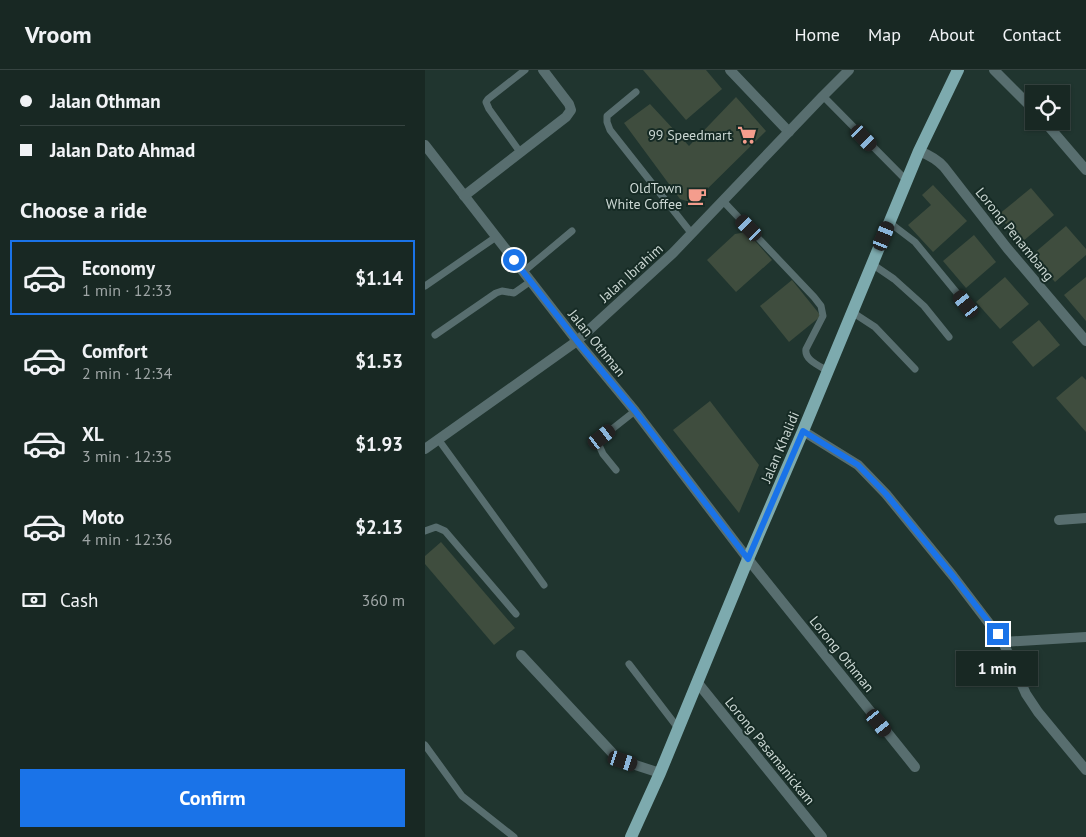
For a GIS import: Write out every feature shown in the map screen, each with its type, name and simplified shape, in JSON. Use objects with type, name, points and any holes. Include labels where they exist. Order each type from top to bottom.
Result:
[{"type":"main road","name":"Jalan Khalidi","points":[[632,837],[919,151],[958,70]]},
{"type":"street","points":[[465,196],[566,117],[571,110],[569,104],[543,70]]},
{"type":"street","points":[[730,70],[789,132]]},
{"type":"street","name":"Jalan Ibrahim","points":[[425,449],[577,341],[673,254],[849,70]]},
{"type":"street","points":[[995,70],[1025,101]]},
{"type":"street","points":[[1052,130],[1086,170]]},
{"type":"street","name":"Jalan Othman","points":[[426,150],[465,196],[577,341],[635,411],[748,559]]},
{"type":"street","name":"Lorong Penambang","points":[[919,151],[938,160],[1007,248],[1086,341]]},
{"type":"street","points":[[803,431],[858,465],[886,494],[953,576],[1003,642],[1026,694],[1038,712],[1086,770]]},
{"type":"street","points":[[1059,520],[1086,518]]},
{"type":"street","name":"Lorong Othman","points":[[748,559],[915,767]]},
{"type":"street","points":[[1003,642],[1086,637]]},
{"type":"street","points":[[521,655],[616,757],[660,773]]},
{"type":"street","name":"Lorong Pasamanickam","points":[[697,682],[822,837]]},
{"type":"lane","points":[[520,152],[486,102],[525,70]]},
{"type":"lane","points":[[636,92],[607,116],[610,130],[692,234]]},
{"type":"lane","points":[[823,96],[907,181]]},
{"type":"lane","points":[[723,201],[814,296],[821,306],[823,316],[805,353],[808,358],[828,371]]},
{"type":"lane","points":[[889,223],[915,242],[966,304]]},
{"type":"lane","points":[[523,272],[572,231]]},
{"type":"lane","points":[[425,286],[496,237]]},
{"type":"lane","points":[[873,264],[894,279],[924,306],[949,337]]},
{"type":"lane","points":[[435,335],[496,292],[514,293],[531,282]]},
{"type":"lane","points":[[852,312],[875,327],[915,369]]},
{"type":"lane","points":[[616,470],[603,454],[599,443],[602,437],[635,411]]},
{"type":"lane","points":[[438,439],[544,585]]},
{"type":"lane","points":[[425,531],[436,527],[445,531],[516,614]]},
{"type":"lane","points":[[629,664],[678,728]]},
{"type":"lane","points":[[425,745],[461,796],[514,837]]},
{"type":"building","points":[[643,70],[706,70],[722,89],[686,120]]},
{"type":"building","points":[[736,97],[766,131],[693,203],[680,199],[624,123],[650,104],[689,146]]},
{"type":"building","points":[[933,185],[967,221],[933,252],[908,225],[931,205],[922,195]]},
{"type":"building","points":[[1031,188],[1054,215],[1022,242],[998,215]]},
{"type":"building","points":[[1066,226],[1086,249],[1086,255],[1055,282],[1032,255]]},
{"type":"building","points":[[747,232],[772,260],[736,292],[707,260],[735,234]]},
{"type":"building","points":[[974,235],[996,262],[966,288],[943,261]]},
{"type":"building","points":[[1005,277],[1029,304],[1000,329],[976,302]]},
{"type":"building","points":[[1086,277],[1086,321],[1064,295]]},
{"type":"building","points":[[792,280],[821,316],[789,342],[760,306]]},
{"type":"building","points":[[1039,320],[1060,345],[1033,367],[1012,342]]},
{"type":"building","points":[[1082,376],[1086,380],[1086,432],[1056,398]]},
{"type":"building","points":[[710,401],[759,465],[739,513],[673,430]]},
{"type":"building","points":[[441,542],[515,628],[494,645],[425,564],[425,556]]},
{"type":"place","name":"99 Speedmart","points":[[747,135]]},
{"type":"place","name":"OldTown White Coffee","points":[[697,196]]},
{"type":"route","points":[[514,260],[635,411],[748,559],[803,431],[858,465],[886,494],[998,634]]}]
